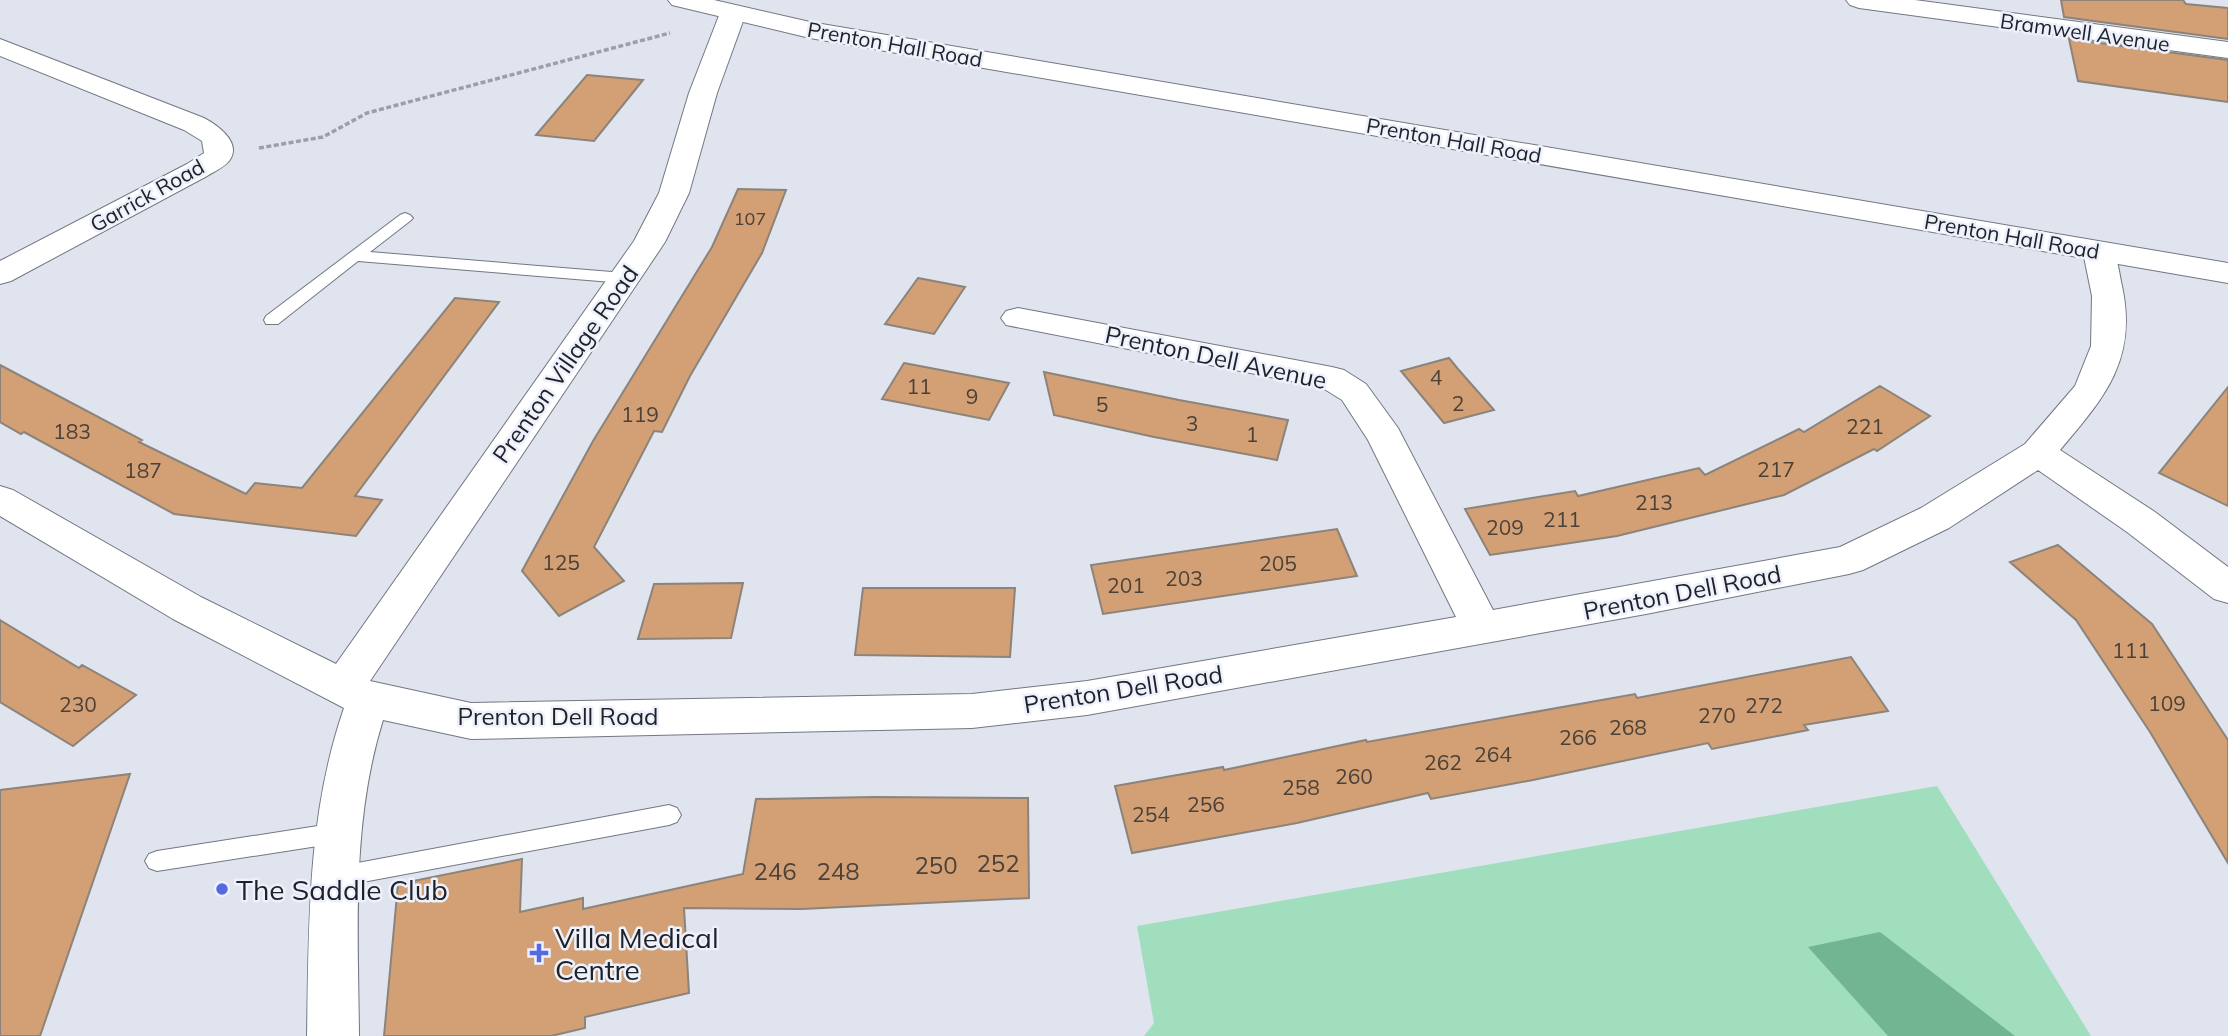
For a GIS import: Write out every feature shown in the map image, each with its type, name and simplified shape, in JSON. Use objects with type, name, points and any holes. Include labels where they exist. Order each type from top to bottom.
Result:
[{"type":"street","name":"Prenton Hall Road","points":[[681,0],[810,30],[2228,273]]},
{"type":"street","name":"Bramwell Avenue","points":[[1859,0],[2009,11],[2228,50]]},
{"type":"street","name":"Prenton Village Road","points":[[333,1036],[336,855],[352,743],[355,694],[649,242],[674,193],[703,93],[723,10]]},
{"type":"street","name":"Garrick Road","points":[[0,47],[194,124],[214,135],[219,146],[218,156],[197,170],[0,274]]},
{"type":"street","name":"Prenton Dell Road","points":[[0,499],[187,608],[355,694],[471,721],[972,711],[1087,698],[1849,560],[1935,517],[2038,453],[2091,390],[2108,346],[2108,296],[2099,252]]},
{"type":"street","name":"Prenton Dell Avenue","points":[[1017,318],[1319,375],[1332,378],[1354,392],[1385,437],[1482,628]]},
{"type":"street","points":[[2038,453],[2140,522],[2228,588]]},
{"type":"lane","points":[[272,320],[405,218]]},
{"type":"lane","points":[[355,256],[624,278]]},
{"type":"lane","points":[[157,861],[336,855],[668,815]]},
{"type":"path","points":[[218,156],[323,137],[367,113],[679,31],[723,10]]},
{"type":"green space","points":[[1937,786],[2091,1036],[1144,1036],[1154,1023],[1137,926]]},
{"type":"green space","points":[[1880,932],[2015,1036],[1888,1036],[1808,947]]},
{"type":"building","points":[[2061,0],[2183,0],[2186,4],[2228,8],[2228,39],[2064,17]]},
{"type":"building","points":[[2069,39],[2228,60],[2228,102],[2078,81]]},
{"type":"building","points":[[587,75],[643,80],[594,141],[536,135]]},
{"type":"building","points":[[738,189],[786,190],[762,253],[690,376],[662,432],[654,431],[594,547],[624,581],[559,616],[522,571],[593,441],[712,247]]},
{"type":"building","points":[[918,278],[965,287],[934,334],[885,324]]},
{"type":"building","points":[[455,298],[499,302],[355,496],[382,500],[356,536],[174,514],[24,432],[21,434],[0,422],[0,365],[142,440],[139,442],[246,494],[255,483],[302,488]]},
{"type":"building","points":[[1449,358],[1494,410],[1444,423],[1401,371]]},
{"type":"building","points":[[904,363],[1009,383],[989,420],[882,399]]},
{"type":"building","points":[[1044,372],[1288,420],[1277,460],[1054,415]]},
{"type":"building","points":[[1880,386],[1930,416],[1877,451],[1874,449],[1784,495],[1617,536],[1490,555],[1465,509],[1575,491],[1578,496],[1699,468],[1705,475],[1799,429],[1804,432]]},
{"type":"building","points":[[2228,387],[2228,506],[2159,473]]},
{"type":"building","points":[[1337,529],[1357,576],[1103,614],[1091,565]]},
{"type":"building","points":[[2058,545],[2152,624],[2228,740],[2228,863],[2150,732],[2076,620],[2010,562]]},
{"type":"building","points":[[743,583],[731,638],[638,639],[654,584]]},
{"type":"building","points":[[863,588],[1015,588],[1010,657],[855,655]]},
{"type":"building","points":[[0,620],[79,668],[82,665],[136,695],[73,746],[0,702]]},
{"type":"building","points":[[1851,657],[1888,711],[1804,725],[1808,730],[1712,749],[1708,743],[1431,799],[1428,793],[1297,823],[1132,853],[1115,786],[1223,767],[1224,770],[1366,740],[1367,742],[1635,694],[1637,698]]},
{"type":"building","points":[[130,774],[40,1036],[0,1036],[0,790]]},
{"type":"building","points":[[1028,798],[1029,898],[802,909],[684,908],[689,993],[585,1017],[585,1028],[551,1036],[384,1036],[398,884],[522,859],[520,912],[583,898],[583,909],[743,874],[756,799]]},
{"type":"place","name":"The Saddle Club","points":[[222,889]]},
{"type":"place","name":"Villa Medical Centre","points":[[539,953]]}]
